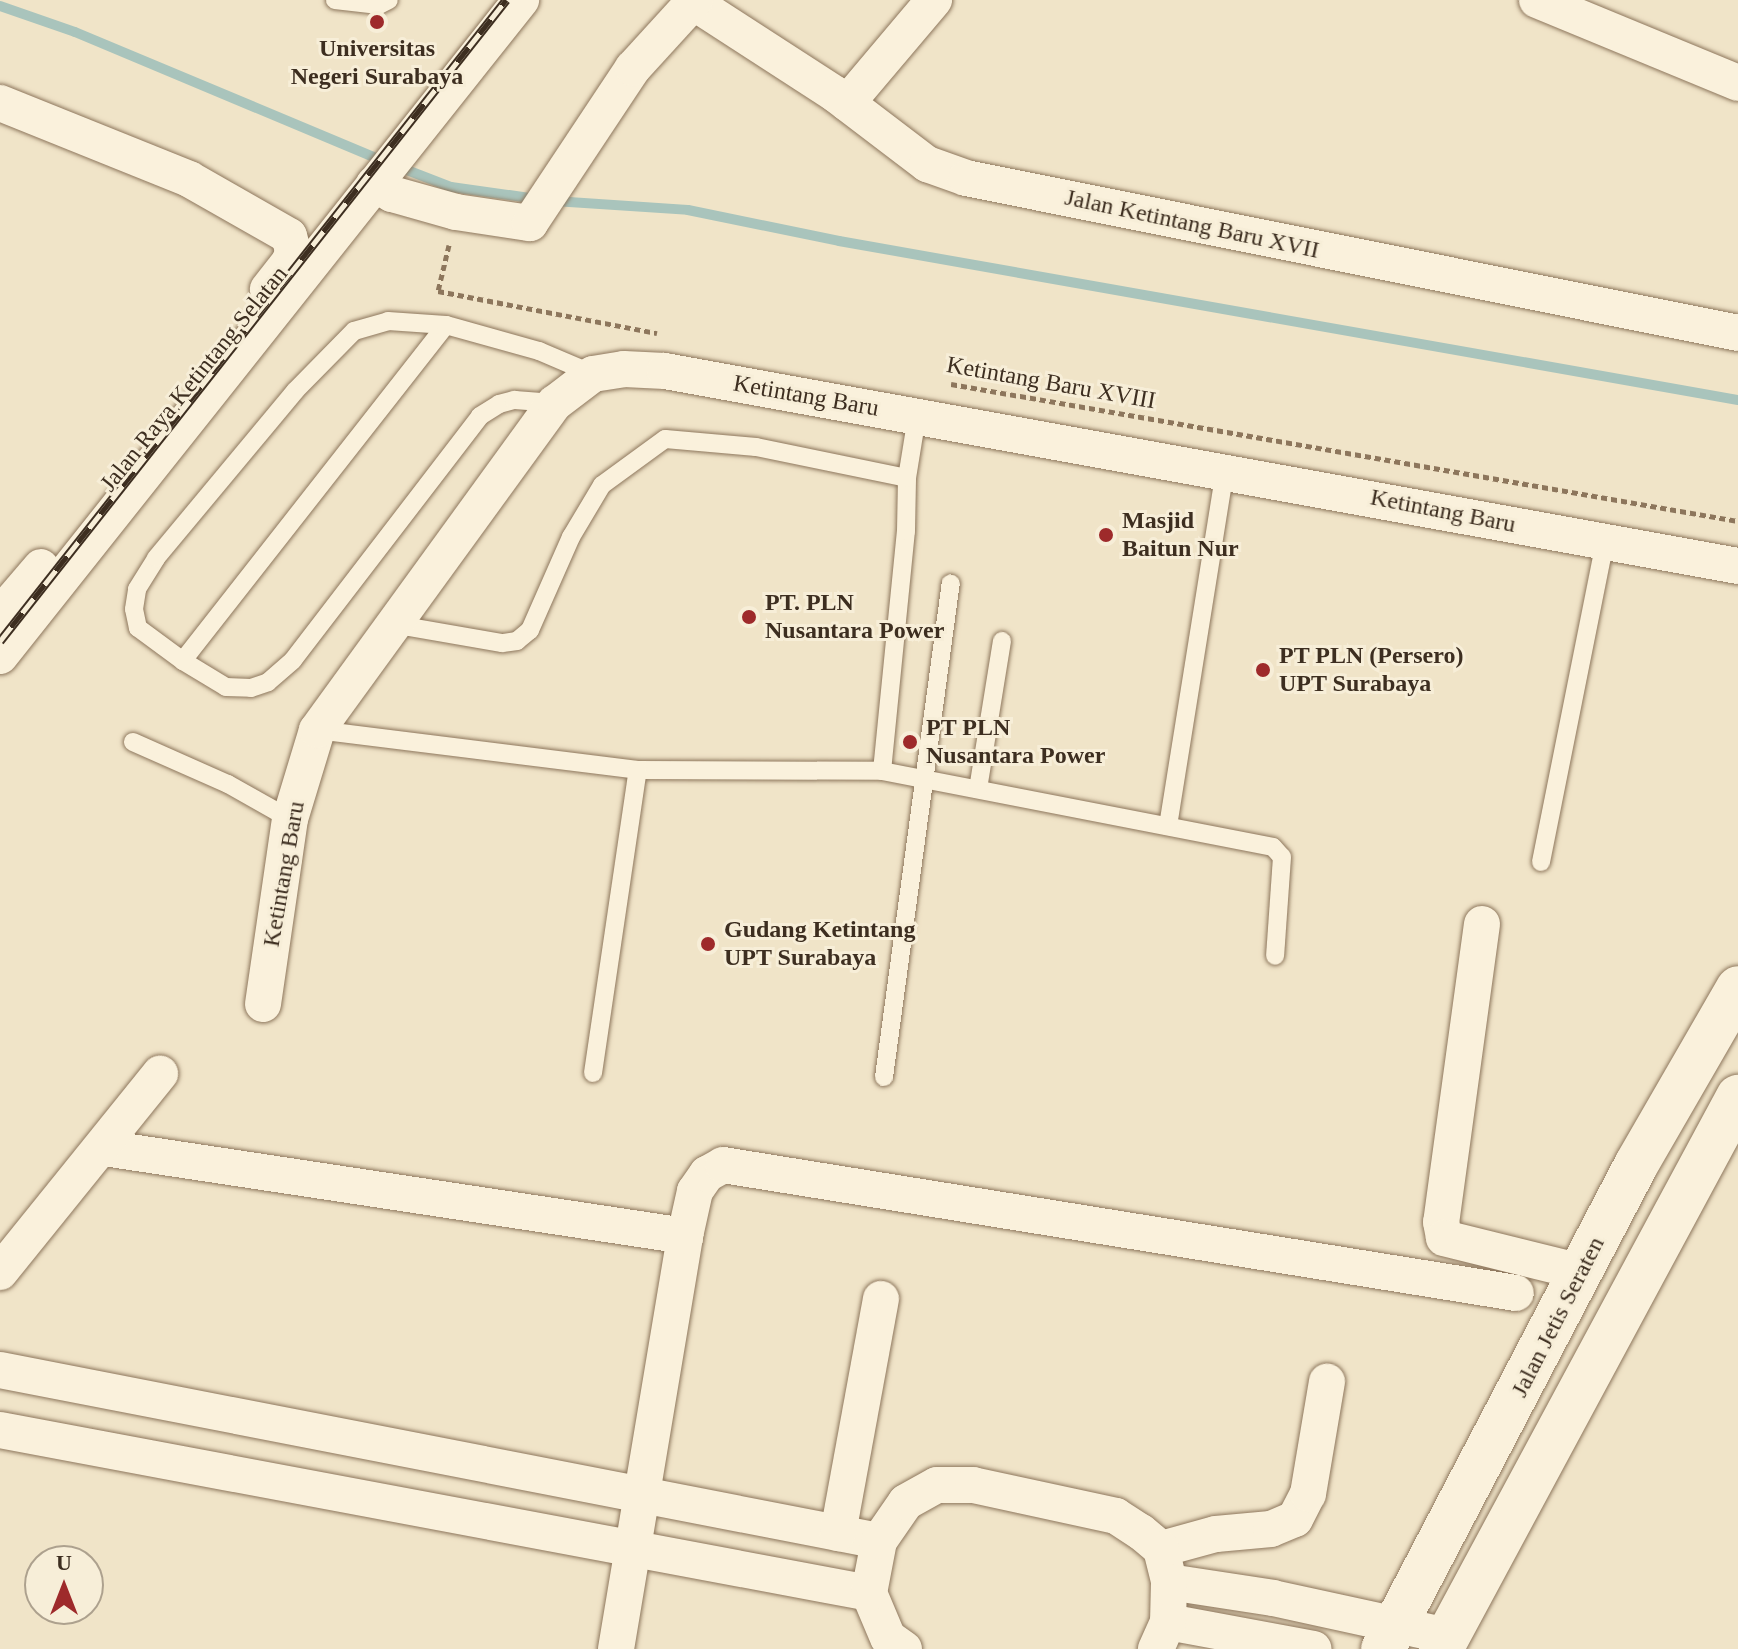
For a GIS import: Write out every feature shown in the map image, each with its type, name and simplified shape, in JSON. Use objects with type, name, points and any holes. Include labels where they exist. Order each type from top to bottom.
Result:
[{"type":"street","points":[[0,656],[521,0]]},
{"type":"street","points":[[847,103],[934,0]]},
{"type":"street","points":[[1537,0],[1738,83]]},
{"type":"street","points":[[380,175],[392,194],[456,212],[540,209],[633,68],[694,1]]},
{"type":"street","name":"Jalan Ketintang Baru XVII","points":[[694,1],[847,103],[927,164],[966,178],[1738,333]]},
{"type":"street","name":"Jalan Raya Ketintang Selatan","points":[[0,103],[189,179],[289,236],[293,251],[290,261],[83,518],[0,615]]},
{"type":"street","name":"Ketintang Baru","points":[[263,1004],[290,819],[317,730],[555,403],[593,374],[624,369],[665,371],[1225,470],[1738,566]]},
{"type":"street","points":[[1482,924],[1441,1222],[1444,1238],[1581,1272]]},
{"type":"street","name":"Jalan Jetis Seraten","points":[[1390,1637],[1636,1165],[1738,988]]},
{"type":"street","points":[[0,1272],[104,1148],[160,1074]]},
{"type":"street","points":[[904,1649],[888,1638],[869,1593],[879,1541],[906,1502],[937,1485],[973,1485],[1116,1516],[1165,1566],[1390,1637],[1444,1643],[1738,1097]]},
{"type":"street","points":[[104,1148],[685,1236]]},
{"type":"street","points":[[616,1649],[685,1236],[695,1191],[707,1174],[723,1165],[1516,1293]]},
{"type":"street","points":[[838,1533],[881,1299]]},
{"type":"street","points":[[0,1370],[879,1541]]},
{"type":"street","points":[[1165,1566],[1216,1534],[1271,1529],[1295,1519],[1308,1494],[1327,1382]]},
{"type":"street","points":[[0,1430],[869,1593]]},
{"type":"street","points":[[1165,1566],[1162,1635],[1314,1649]]},
{"type":"lane","points":[[335,0],[379,5],[389,0]]},
{"type":"lane","points":[[555,403],[514,400],[499,404],[480,416],[293,660],[268,682],[251,688],[226,687],[138,628],[134,609],[137,589],[156,558],[295,391],[354,331],[388,321],[446,325],[539,351],[593,374]]},
{"type":"lane","points":[[183,661],[446,325]]},
{"type":"lane","points":[[882,771],[906,531],[907,478],[917,416]]},
{"type":"lane","points":[[392,624],[502,643],[517,641],[530,630],[571,537],[602,485],[665,439],[756,447],[907,478]]},
{"type":"lane","points":[[1168,826],[1225,470]]},
{"type":"lane","points":[[1541,862],[1605,541]]},
{"type":"lane","points":[[884,1077],[951,584]]},
{"type":"lane","points":[[978,789],[1002,641]]},
{"type":"lane","points":[[317,730],[638,770],[882,771],[1278,849],[1282,857],[1275,956]]},
{"type":"lane","points":[[133,742],[228,784],[290,819]]},
{"type":"lane","points":[[593,1073],[638,770]]},
{"type":"path","points":[[456,212],[438,291],[666,334]]},
{"type":"path","name":"Ketintang Baru XVIII","points":[[950,384],[1738,521]]},
{"type":"waterway","points":[[0,6],[75,32],[384,161]]},
{"type":"waterway","points":[[399,167],[451,187],[538,199]]},
{"type":"waterway","points":[[554,201],[688,210],[839,241],[1738,400]]},
{"type":"railway","points":[[0,641],[506,0]]},
{"type":"place","name":"Universitas Negeri Surabaya","points":[[377,22]]},
{"type":"place","name":"Masjid Baitun Nur","points":[[1106,535]]},
{"type":"place","name":"PT. PLN Nusantara Power","points":[[749,617]]},
{"type":"place","name":"PT PLN (Persero) UPT Surabaya","points":[[1263,670]]},
{"type":"place","name":"PT PLN Nusantara Power","points":[[910,742]]},
{"type":"place","name":"Gudang Ketintang UPT Surabaya","points":[[708,944]]}]
